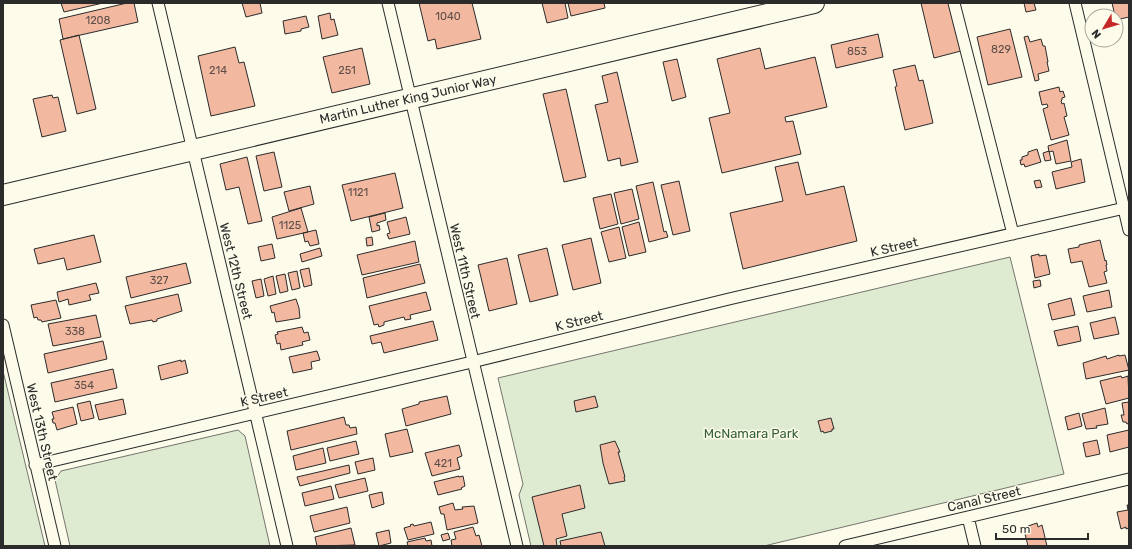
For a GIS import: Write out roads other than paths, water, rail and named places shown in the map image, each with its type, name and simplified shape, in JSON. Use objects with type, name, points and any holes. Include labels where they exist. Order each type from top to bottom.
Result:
[{"type":"highway","name":"Martin Luther King Junior Way","points":[[3,195],[192,149],[814,3]]},
{"type":"street","name":"West 12th Street","points":[[158,3],[287,546]]},
{"type":"street","name":"West 11th Street","points":[[388,3],[472,362],[517,546]]},
{"type":"street","points":[[954,3],[1013,234]]},
{"type":"street","points":[[1075,3],[1126,207],[1129,230]]},
{"type":"street","name":"K Street","points":[[35,465],[472,362],[736,297],[1126,207]]},
{"type":"street","name":"West 13th Street","points":[[3,325],[55,546]]},
{"type":"street","name":"Canal Street","points":[[846,546],[1129,479]]},
{"type":"street","points":[[968,517],[975,546]]},
{"type":"park label","name":"McNamara Park","points":[[751,433]]}]
